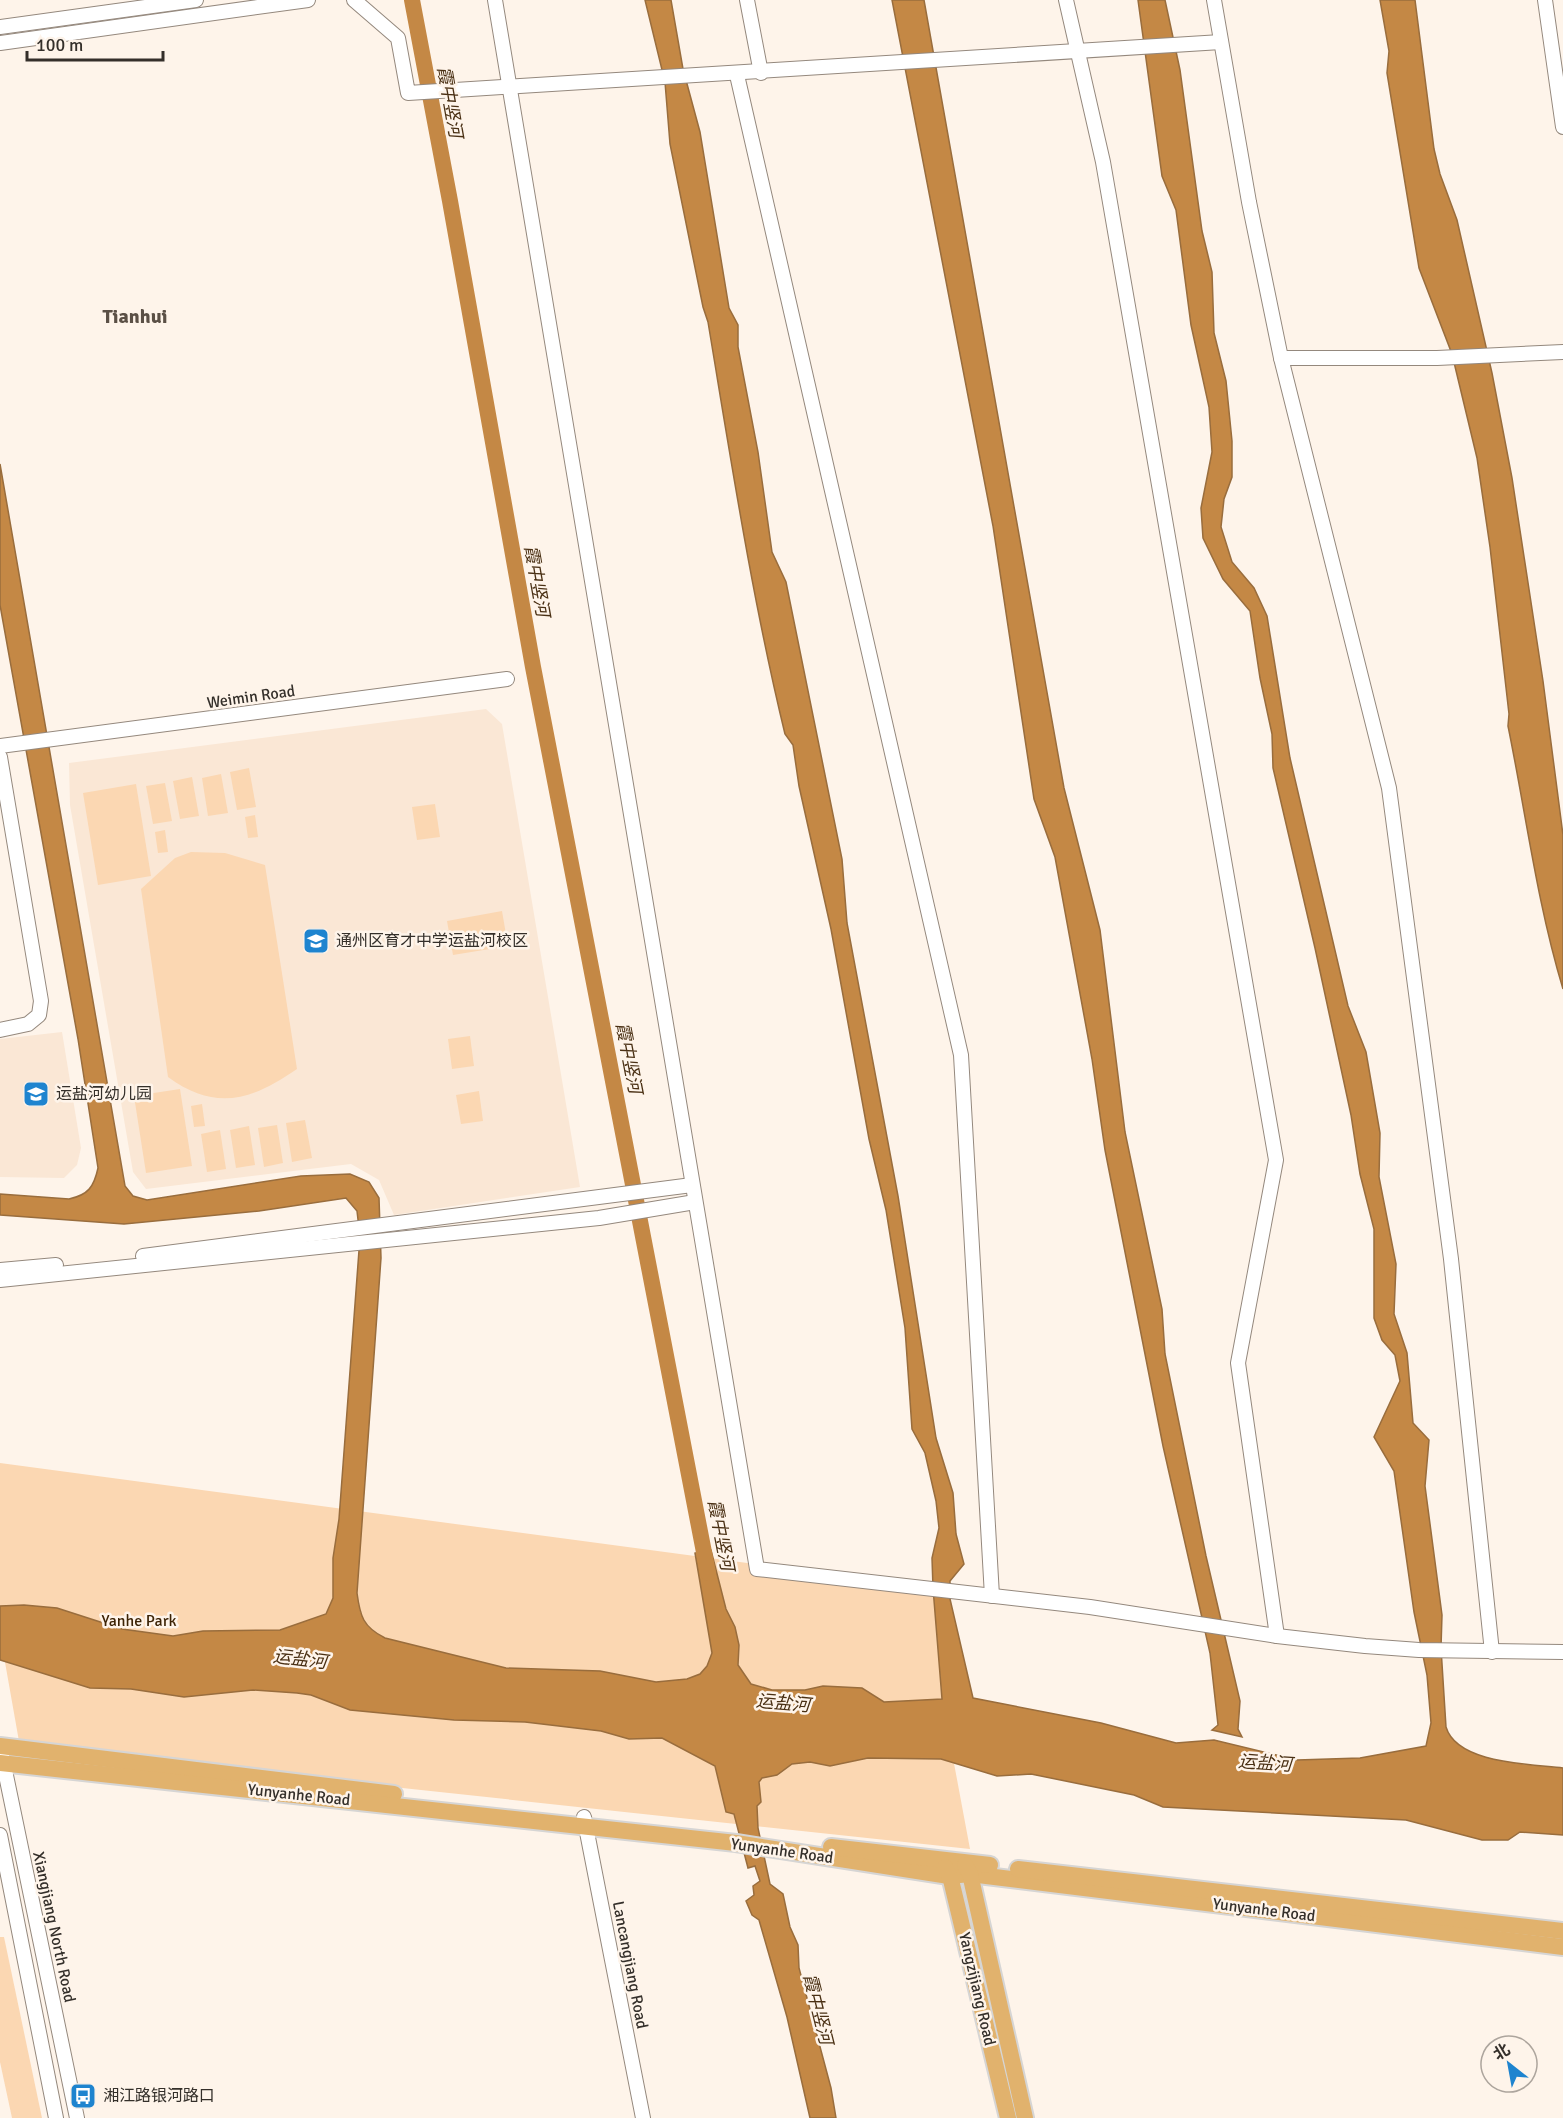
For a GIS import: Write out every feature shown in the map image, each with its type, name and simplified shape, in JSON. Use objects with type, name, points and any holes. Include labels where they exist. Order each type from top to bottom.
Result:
[{"type":"main road","name":"Yunyanhe Road","points":[[0,1745],[585,1822]]},
{"type":"main road","name":"Yunyanhe Road","points":[[2,1763],[585,1822],[769,1843],[945,1869],[967,1868],[1563,1931]]},
{"type":"main road","name":"Yunyanhe Road","points":[[967,1868],[1563,1947]]},
{"type":"main road","name":"Yangzijiang Road","points":[[967,1868],[1025,2118]]},
{"type":"main road","name":"Yangzijiang Road","points":[[945,1869],[1008,2118]]},
{"type":"street","points":[[0,27],[196,0]]},
{"type":"street","points":[[0,43],[308,0]]},
{"type":"street","points":[[354,0],[398,38],[408,93],[446,89],[737,75],[942,58],[1221,42]]},
{"type":"street","points":[[495,0],[757,1569],[1227,1626],[1277,1636],[1419,1650],[1563,1652]]},
{"type":"street","points":[[747,0],[761,73]]},
{"type":"street","points":[[1066,0],[1103,162],[1276,1160],[1238,1363],[1277,1636]]},
{"type":"street","points":[[1214,0],[1249,202],[1281,358],[1389,788],[1451,1259],[1492,1652]]},
{"type":"street","points":[[1545,0],[1563,127]]},
{"type":"street","points":[[737,75],[961,1055],[992,1596]]},
{"type":"street","points":[[1281,358],[1437,358],[1563,352]]},
{"type":"street","name":"Weimin Road","points":[[0,746],[507,679]]},
{"type":"street","points":[[0,757],[41,1001],[39,1015],[28,1023],[0,1030]]},
{"type":"street","points":[[0,1270],[145,1256],[692,1185]]},
{"type":"street","points":[[0,1280],[599,1218],[694,1202]]},
{"type":"street","name":"Xiangjiang North Road","points":[[0,1745],[77,2118]]},
{"type":"street","name":"Lancangjiang Road","points":[[585,1822],[643,2118]]},
{"type":"street","name":"Xiangjiang North Road","points":[[0,1835],[56,2118]]},
{"type":"street","points":[[0,1911],[14,1905],[32,1902]]},
{"type":"shaded area","name":"通州区育才中学运盐河校区","points":[[486,709],[502,724],[580,1187],[394,1215],[379,1180],[351,1164],[146,1189],[133,1172],[70,805],[69,763]]},
{"type":"shaded area","name":"运盐河幼儿园","points":[[62,1032],[81,1148],[77,1165],[64,1178],[0,1177],[0,1039]]},
{"type":"green space","points":[[249,768],[256,807],[237,810],[230,772]]},
{"type":"green space","points":[[221,774],[228,813],[208,816],[202,778]]},
{"type":"green space","points":[[192,777],[199,816],[180,819],[173,781]]},
{"type":"green space","points":[[165,783],[172,821],[153,824],[146,786]]},
{"type":"green space","points":[[136,784],[151,876],[98,885],[83,793]]},
{"type":"green space","points":[[435,804],[440,837],[417,840],[412,807]]},
{"type":"green space","points":[[255,815],[258,837],[248,838],[245,817]]},
{"type":"green space","points":[[165,830],[168,852],[158,853],[155,832]]},
{"type":"green space","points":[[191,852],[225,853],[265,865],[297,1069],[265,1088],[234,1098],[202,1095],[168,1077],[141,889],[175,858]]},
{"type":"green space","points":[[502,911],[508,946],[453,955],[447,921]]},
{"type":"green space","points":[[470,1036],[474,1066],[452,1069],[448,1039]]},
{"type":"green space","points":[[180,1089],[192,1166],[146,1173],[134,1096]]},
{"type":"green space","points":[[479,1091],[483,1121],[461,1124],[456,1095]]},
{"type":"green space","points":[[202,1104],[205,1126],[194,1127],[191,1106]]},
{"type":"green space","points":[[305,1120],[312,1158],[292,1162],[286,1123]]},
{"type":"green space","points":[[277,1125],[283,1163],[264,1167],[258,1128]]},
{"type":"green space","points":[[249,1126],[255,1165],[236,1168],[230,1130]]},
{"type":"green space","points":[[220,1130],[226,1169],[207,1172],[201,1134]]},
{"type":"green space","name":"Yanhe Park","points":[[0,1463],[933,1588],[942,1699],[970,1849],[20,1747],[0,1634]]},
{"type":"green space","points":[[0,1937],[4,1937],[42,2118],[12,2118],[0,2062]]},
{"type":"water","name":"运盐河","points":[[645,0],[671,0],[683,69],[700,132],[729,308],[738,325],[738,347],[758,452],[772,552],[786,582],[842,859],[847,923],[898,1196],[936,1438],[953,1493],[956,1534],[964,1564],[950,1581],[950,1599],[973,1698],[1101,1723],[1176,1743],[1214,1740],[1297,1760],[1360,1758],[1426,1746],[1431,1723],[1427,1675],[1414,1612],[1394,1471],[1374,1437],[1400,1381],[1395,1355],[1382,1340],[1374,1318],[1374,1229],[1360,1174],[1351,1115],[1315,948],[1273,768],[1272,734],[1260,678],[1250,611],[1223,579],[1203,538],[1201,508],[1212,452],[1209,407],[1191,325],[1176,210],[1162,176],[1138,0],[1165,0],[1180,70],[1202,231],[1212,272],[1214,333],[1226,381],[1232,441],[1232,477],[1224,499],[1221,527],[1232,562],[1254,588],[1267,616],[1290,758],[1348,1006],[1366,1052],[1380,1133],[1379,1177],[1396,1264],[1394,1314],[1407,1353],[1413,1423],[1429,1440],[1425,1486],[1442,1615],[1441,1648],[1446,1727],[1453,1739],[1464,1748],[1479,1755],[1515,1763],[1563,1768],[1563,1835],[1520,1832],[1508,1840],[1482,1840],[1406,1820],[1163,1807],[1134,1795],[1031,1774],[997,1776],[941,1759],[868,1758],[830,1766],[810,1762],[792,1764],[777,1775],[762,1778],[759,1782],[761,1802],[757,1806],[758,1828],[770,1884],[783,1894],[790,1927],[798,1945],[799,1968],[831,2088],[836,2118],[810,2118],[787,2017],[759,1920],[752,1915],[746,1901],[754,1895],[753,1886],[760,1881],[755,1866],[748,1868],[734,1814],[726,1812],[715,1766],[662,1738],[629,1739],[601,1731],[525,1722],[454,1720],[350,1710],[311,1695],[297,1693],[253,1690],[184,1697],[131,1689],[90,1688],[0,1660],[0,1606],[24,1605],[57,1608],[122,1629],[173,1636],[203,1631],[280,1630],[326,1614],[333,1598],[333,1558],[339,1519],[360,1237],[357,1211],[346,1198],[259,1211],[124,1224],[0,1215],[0,1194],[69,1199],[89,1189],[98,1168],[78,1039],[0,605],[0,464],[125,1186],[133,1196],[147,1200],[301,1176],[350,1174],[369,1182],[379,1198],[381,1258],[357,1593],[361,1614],[367,1625],[385,1638],[506,1668],[600,1671],[656,1682],[687,1679],[700,1674],[707,1666],[712,1653],[695,1553],[711,1550],[726,1609],[735,1627],[739,1645],[738,1665],[751,1684],[772,1690],[805,1690],[823,1686],[862,1688],[884,1702],[942,1699],[932,1558],[939,1528],[936,1501],[925,1453],[912,1429],[905,1328],[886,1210],[869,1139],[831,929],[799,786],[793,745],[785,734],[762,632],[708,322],[670,144],[665,82]]},
{"type":"water","points":[[892,0],[924,0],[1064,788],[1100,930],[1125,1132],[1162,1309],[1165,1354],[1206,1556],[1240,1701],[1238,1729],[1242,1737],[1212,1730],[1218,1725],[1210,1653],[1163,1446],[1105,1150],[1092,1059],[1055,857],[1034,799],[993,526]]},
{"type":"water","points":[[1380,0],[1415,0],[1434,149],[1440,174],[1457,220],[1492,373],[1512,478],[1543,681],[1563,835],[1563,989],[1539,891],[1508,726],[1509,714],[1490,547],[1477,458],[1452,354],[1419,268],[1387,73],[1389,51]]},
{"type":"waterway","name":"霞中竖河","points":[[412,0],[533,667],[708,1573]]},
{"type":"place","name":"通州区育才中学运盐河校区","points":[[316,941]]},
{"type":"place","name":"运盐河幼儿园","points":[[36,1094]]},
{"type":"place","name":"湘江路银河路口","points":[[83,2096]]},
{"type":"district","name":"Tianhui","points":[[135,316]]}]
